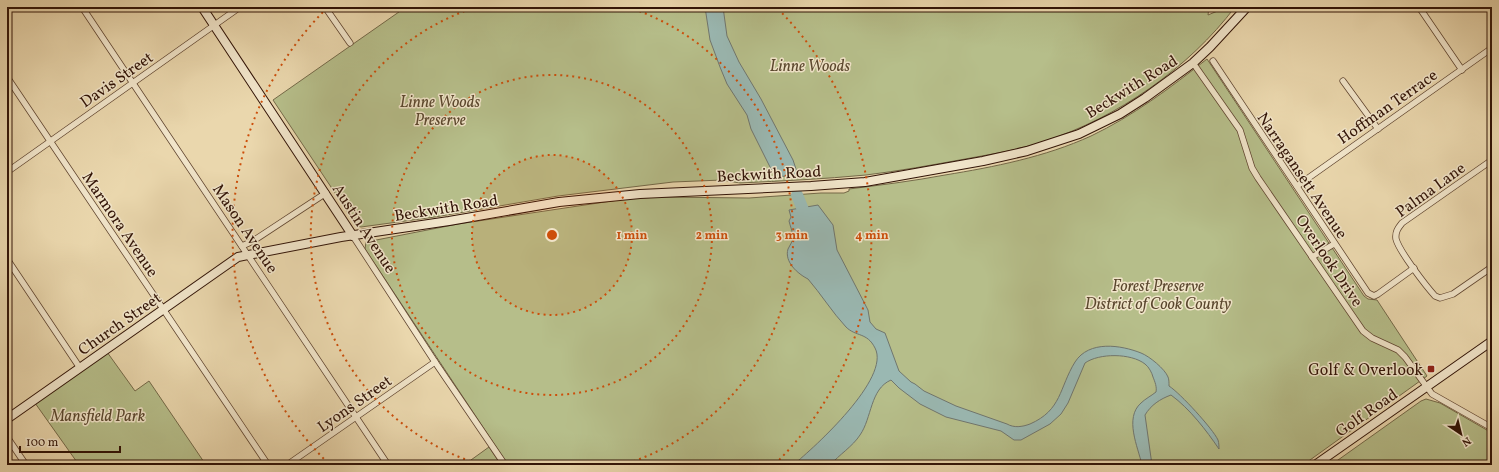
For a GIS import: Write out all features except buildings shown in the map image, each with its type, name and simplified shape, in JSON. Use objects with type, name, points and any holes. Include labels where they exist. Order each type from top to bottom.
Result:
[{"type":"street","name":"Mason Avenue","points":[[82,7],[388,465]]},
{"type":"street","name":"Austin Avenue","points":[[202,7],[326,193],[435,362],[505,465]]},
{"type":"street","name":"Davis Street","points":[[7,172],[240,7]]},
{"type":"street","points":[[326,7],[350,43]]},
{"type":"street","name":"Beckwith Road","points":[[248,254],[559,202],[640,194],[865,182],[975,163],[1027,151],[1056,143],[1080,134],[1120,114],[1145,98],[1193,63],[1210,47],[1246,7]]},
{"type":"street","points":[[1419,7],[1462,70]]},
{"type":"street","name":"Hoffman Terrace","points":[[1297,186],[1492,48]]},
{"type":"street","name":"Narragansett Avenue","points":[[1212,61],[1297,186],[1364,289],[1374,296],[1414,268]]},
{"type":"street","name":"Overlook Drive","points":[[1193,63],[1240,130],[1252,168],[1258,178],[1363,330],[1372,338],[1398,350],[1412,366],[1432,394],[1492,428]]},
{"type":"street","name":"Marmora Avenue","points":[[7,76],[268,465]]},
{"type":"street","points":[[1343,81],[1378,129]]},
{"type":"street","name":"Palma Lane","points":[[1414,268],[1398,245],[1396,233],[1398,228],[1402,223],[1492,160]]},
{"type":"street","points":[[242,246],[266,233],[326,193]]},
{"type":"street","points":[[1312,257],[1334,244]]},
{"type":"street","name":"Church Street","points":[[7,419],[238,256],[248,254]]},
{"type":"street","points":[[7,259],[80,368]]},
{"type":"street","points":[[1414,268],[1435,296],[1440,298],[1454,294],[1492,267]]},
{"type":"street","name":"Golf Road","points":[[1315,465],[1492,341]]},
{"type":"street","name":"Lyons Street","points":[[287,465],[435,362]]},
{"type":"street","points":[[7,437],[26,465]]},
{"type":"green space","name":"Linne Woods Preserve","points":[[406,7],[1209,7],[1208,15],[1227,7],[1235,7],[1217,29],[1174,70],[1125,105],[1072,131],[1025,147],[903,170],[866,175],[740,183],[722,180],[673,182],[558,196],[435,217],[361,227],[357,226],[273,100]]},
{"type":"green space","name":"Forest Preserve District of Cook County","points":[[1207,59],[1364,296],[1368,299],[1377,300],[1427,376],[1303,465],[508,465],[365,249],[366,242],[458,224],[625,199],[659,197],[749,198],[821,193],[844,193],[849,191],[849,189],[921,179],[1001,165],[1056,150],[1107,128],[1151,101]]},
{"type":"green space","name":"Mansfield Park","points":[[107,352],[135,391],[149,381],[206,465],[79,465],[35,403]]},
{"type":"green space","points":[[1426,399],[1440,403],[1492,433],[1492,465],[1331,465],[1421,401]]},
{"type":"green space","points":[[489,447],[501,465],[464,465]]},
{"type":"water","points":[[705,7],[723,7],[727,36],[739,62],[761,99],[793,160],[798,175],[775,177],[751,129],[747,115],[727,84],[720,67],[710,40]]},
{"type":"water","points":[[818,205],[833,225],[837,250],[868,310],[870,322],[876,329],[885,333],[899,371],[924,391],[956,406],[1015,427],[1024,426],[1040,418],[1054,405],[1075,362],[1081,355],[1088,350],[1097,347],[1106,346],[1124,348],[1133,350],[1148,357],[1164,370],[1168,378],[1169,386],[1188,403],[1215,435],[1218,440],[1219,449],[1197,420],[1171,395],[1156,403],[1145,415],[1152,465],[1142,465],[1135,441],[1133,416],[1141,403],[1156,392],[1156,384],[1148,367],[1139,360],[1124,356],[1106,356],[1098,357],[1085,363],[1068,403],[1061,414],[1050,424],[1021,440],[1014,440],[1001,431],[946,417],[920,404],[891,380],[884,384],[875,397],[860,435],[854,443],[830,465],[793,465],[833,428],[848,411],[862,393],[872,376],[877,361],[875,348],[872,343],[865,337],[846,327],[808,279],[796,271],[788,258],[788,249],[793,237],[789,221],[791,217],[789,210]]},
{"type":"waterway","points":[[797,195],[808,222]]},
{"type":"place","name":"Golf & Overlook","points":[[1431,369]]},
{"type":"park label","name":"Linne Woods","points":[[810,65]]}]
